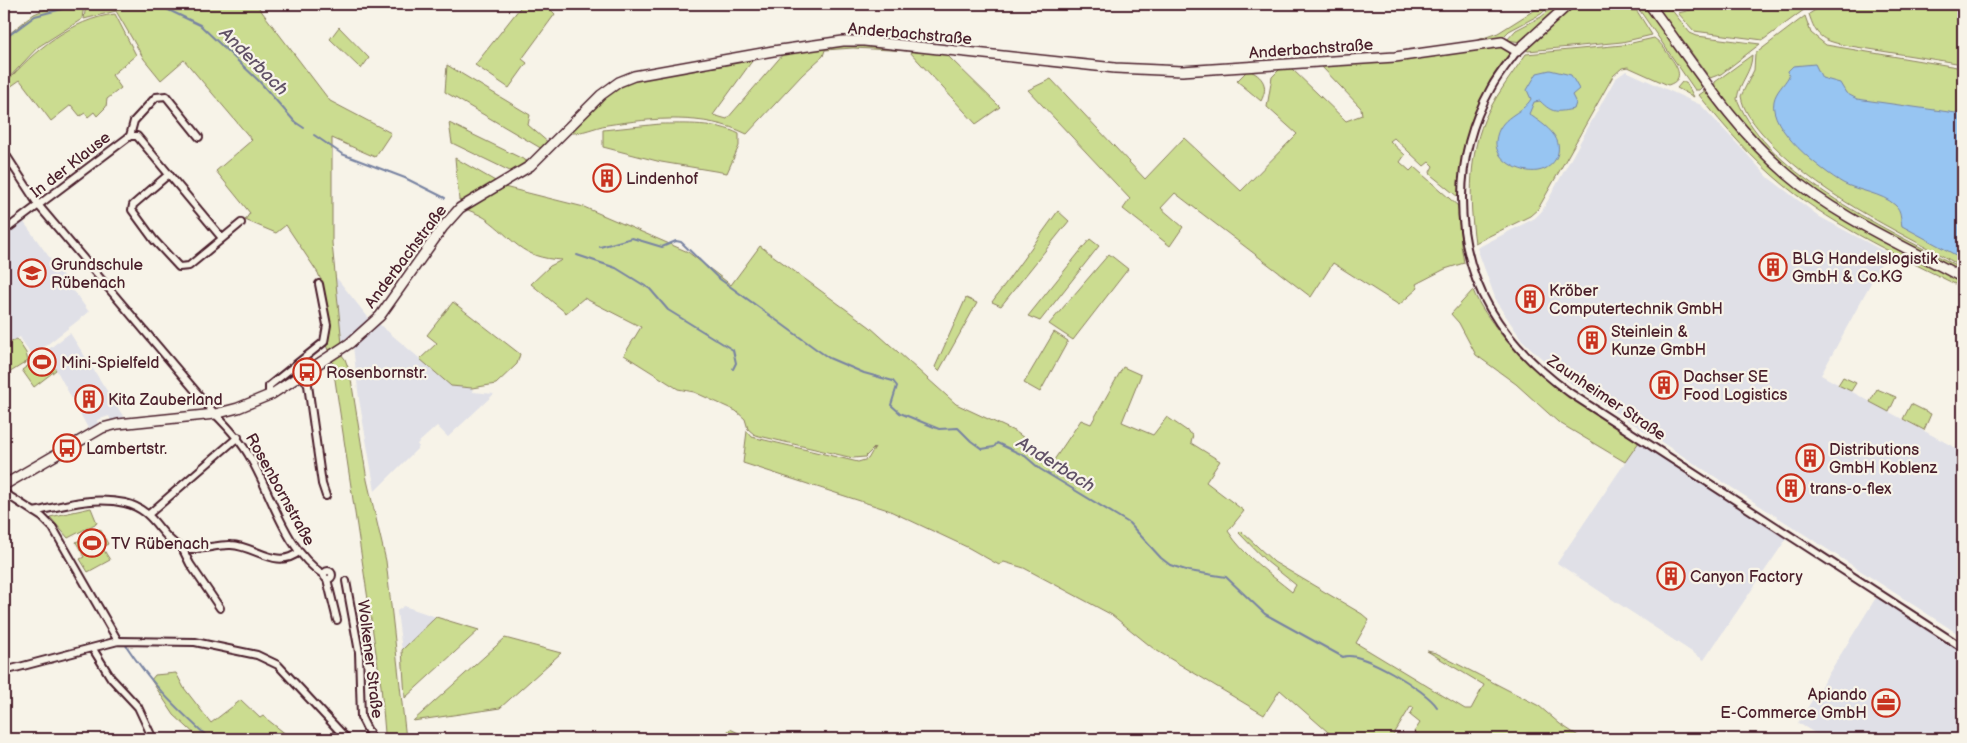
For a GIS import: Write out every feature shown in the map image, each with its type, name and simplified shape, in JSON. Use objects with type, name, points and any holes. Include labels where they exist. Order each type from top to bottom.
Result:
[{"type":"main road","name":"Zaunheimer Straße","points":[[1517,51],[1569,4]]},
{"type":"main road","points":[[1649,4],[1730,115],[1757,146],[1788,175],[1822,200],[1963,278]]},
{"type":"main road","name":"Anderbachstraße","points":[[4,485],[102,428],[125,423],[216,414],[269,396],[350,344],[380,316],[443,227],[460,208],[534,162],[611,87],[627,78],[773,51],[864,40],[1115,68],[1182,71],[1395,57],[1502,42],[1517,51]]},
{"type":"street","name":"Zaunheimer Straße","points":[[1517,51],[1491,88],[1481,108],[1469,141],[1462,181],[1462,225],[1470,266],[1487,306],[1511,341],[1538,368],[1569,392],[1963,648]]},
{"type":"street","name":"In der Klause","points":[[4,231],[130,136],[134,121],[156,97],[166,96],[199,137]]},
{"type":"street","name":"In der Klause","points":[[130,136],[137,136],[222,238]]},
{"type":"street","name":"Rosenbornstraße","points":[[4,152],[39,206],[238,438],[300,552],[313,568],[326,577],[337,620]]},
{"type":"street","points":[[169,174],[133,206],[132,210],[154,240],[179,266],[184,268],[189,266],[240,223]]},
{"type":"street","points":[[269,396],[269,386],[324,342],[327,331],[319,284]]},
{"type":"street","points":[[302,374],[308,385],[321,476],[326,496]]},
{"type":"street","points":[[149,514],[238,438]]},
{"type":"street","points":[[4,490],[6,494],[48,521],[60,538],[118,641]]},
{"type":"street","points":[[34,512],[97,500],[134,506],[149,514],[173,541],[182,548],[190,564],[220,608]]},
{"type":"street","points":[[182,548],[231,545],[280,560],[292,558],[300,552]]},
{"type":"street","name":"Wolkener Straße","points":[[346,581],[359,652],[362,717],[372,739]]},
{"type":"street","points":[[4,671],[118,641],[195,642],[257,655],[278,665],[347,739]]},
{"type":"street","points":[[93,649],[111,678],[138,707],[153,739]]},
{"type":"shaded area","points":[[1626,71],[1701,105],[1769,178],[1820,217],[1887,253],[1821,375],[1963,452],[1963,637],[1573,385],[1522,340],[1497,303],[1477,248],[1535,218],[1542,211],[1615,79]]},
{"type":"shaded area","name":"Grundschule Rübenach","points":[[23,221],[89,312],[35,354],[29,352],[20,337],[4,346],[4,235]]},
{"type":"shaded area","points":[[335,276],[371,321],[342,344]]},
{"type":"shaded area","points":[[379,324],[451,385],[472,388],[473,392],[494,394],[448,437],[437,426],[417,444],[419,447],[375,491],[359,399],[353,346]]},
{"type":"shaded area","points":[[70,333],[125,419],[111,421],[109,416],[97,420],[98,425],[89,430],[46,351]]},
{"type":"shaded area","points":[[1639,442],[1787,538],[1704,660],[1557,563]]},
{"type":"shaded area","points":[[1877,596],[1963,652],[1963,739],[1825,739],[1798,723]]},
{"type":"shaded area","points":[[404,606],[436,617],[402,650],[397,611]]},
{"type":"green space","points":[[58,4],[84,4],[82,19],[38,47],[5,82],[4,38],[34,14]]},
{"type":"green space","points":[[86,4],[256,4],[330,101],[391,133],[375,157],[332,138],[332,243],[342,344],[329,353],[326,345],[330,332],[322,283],[318,273],[286,225],[276,233],[245,220],[250,213],[216,171],[252,140],[184,60],[161,80],[144,59],[116,11],[84,19]]},
{"type":"green space","points":[[523,4],[550,4],[548,7],[555,14],[522,59],[527,63],[509,88],[475,65]]},
{"type":"green space","points":[[1544,4],[1552,4],[1541,14],[1509,31],[1501,39],[1466,44],[1498,33]]},
{"type":"green space","points":[[1557,4],[1563,4],[1521,42],[1507,40],[1516,30],[1541,17]]},
{"type":"green space","points":[[1622,4],[1643,4],[1703,86],[1699,90],[1695,90],[1638,8]]},
{"type":"green space","points":[[1656,4],[1667,4],[1690,33],[1697,36],[1760,44],[1721,74],[1710,78]]},
{"type":"green space","points":[[1716,4],[1812,4],[1763,40],[1694,31],[1678,13]]},
{"type":"green space","points":[[1825,4],[1963,4],[1963,64],[1844,45],[1825,39],[1817,32],[1809,14]]},
{"type":"green space","points":[[1570,6],[1637,11],[1652,35],[1622,42],[1528,51],[1525,49]]},
{"type":"green space","points":[[115,14],[136,55],[112,75],[121,88],[107,99],[106,107],[97,116],[94,112],[88,117],[85,113],[80,116],[71,105],[51,121],[20,80],[10,87],[6,83],[28,59],[54,38],[84,22]]},
{"type":"green space","points":[[1805,16],[1811,33],[1826,45],[1963,68],[1963,267],[1830,192],[1782,154],[1748,115],[1741,96],[1754,70],[1755,54]]},
{"type":"green space","points":[[339,27],[369,58],[361,69],[330,39]]},
{"type":"green space","points":[[1654,38],[1662,45],[1677,67],[1677,79],[1668,85],[1628,67],[1622,68],[1613,76],[1538,209],[1530,216],[1475,243],[1471,193],[1474,160],[1481,127],[1501,89],[1526,54],[1623,45]]},
{"type":"green space","points":[[858,44],[949,53],[949,57],[1000,107],[976,124],[909,51],[853,48],[825,50],[823,56],[802,75],[747,134],[731,127],[713,123],[678,119],[642,120],[570,133],[602,97],[629,80],[755,57],[713,115],[727,119],[784,53]]},
{"type":"green space","points":[[1501,46],[1509,50],[1509,54],[1474,118],[1463,157],[1458,197],[1431,175],[1430,172],[1433,166],[1429,162],[1424,166],[1394,138],[1390,141],[1405,155],[1400,162],[1410,171],[1414,167],[1458,206],[1464,263],[1445,269],[1416,284],[1418,288],[1399,305],[1333,263],[1311,297],[1175,193],[1161,208],[1183,227],[1170,246],[1123,209],[1130,199],[1028,90],[1051,79],[1145,179],[1184,138],[1241,191],[1297,134],[1267,107],[1272,77],[1280,69],[1291,68],[1346,121],[1362,115],[1361,108],[1321,66],[1452,54]]},
{"type":"green space","points":[[1752,55],[1750,67],[1740,87],[1737,99],[1753,127],[1776,153],[1804,177],[1835,199],[1869,220],[1963,269],[1963,274],[1845,211],[1801,180],[1763,146],[1714,89],[1715,82]]},
{"type":"green space","points":[[447,65],[530,115],[528,125],[550,144],[544,150],[445,92]]},
{"type":"green space","points":[[1248,70],[1261,78],[1263,82],[1264,91],[1261,101],[1237,81]]},
{"type":"green space","points":[[1682,82],[1686,82],[1694,97],[1677,88]]},
{"type":"green space","points":[[1706,90],[1750,145],[1784,175],[1963,282],[1963,288],[1894,254],[1849,229],[1785,186],[1729,131],[1699,95]]},
{"type":"green space","points":[[449,123],[529,162],[514,173],[452,143]]},
{"type":"green space","points":[[660,124],[721,127],[739,134],[739,146],[727,173],[661,162],[603,147],[603,130]]},
{"type":"green space","points":[[455,158],[497,182],[462,202],[459,200]]},
{"type":"green space","points":[[504,187],[584,207],[688,252],[731,285],[760,246],[870,327],[956,404],[1016,432],[1024,438],[1022,445],[1052,463],[1081,420],[1091,424],[1123,367],[1141,375],[1122,422],[1153,435],[1167,417],[1193,435],[1191,443],[1220,461],[1206,482],[1244,511],[1228,531],[1249,557],[1266,571],[1292,592],[1296,585],[1266,561],[1239,533],[1241,531],[1274,562],[1369,620],[1356,643],[1465,709],[1471,709],[1484,685],[1427,651],[1436,653],[1539,706],[1560,724],[1583,739],[1426,739],[1414,732],[1420,723],[1410,715],[1414,708],[1411,706],[1391,739],[1336,739],[1280,690],[1264,715],[1154,649],[1112,615],[1024,568],[1004,562],[999,565],[969,548],[888,510],[743,463],[747,431],[752,437],[858,462],[868,459],[875,447],[865,457],[853,458],[755,435],[748,429],[745,419],[736,411],[694,392],[678,389],[624,355],[641,327],[584,298],[566,313],[531,284],[550,266],[562,260],[536,256],[519,246],[485,218],[463,208],[477,199]]},
{"type":"green space","points":[[1058,211],[1069,221],[1001,306],[992,302]]},
{"type":"green space","points":[[1090,239],[1099,246],[1040,321],[1028,316]]},
{"type":"green space","points":[[1109,254],[1128,269],[1073,340],[1049,324]]},
{"type":"green space","points":[[1473,290],[1500,333],[1531,365],[1565,393],[1639,442],[1625,462],[1558,422],[1516,384],[1476,355],[1459,323],[1451,314]]},
{"type":"green space","points":[[966,298],[977,303],[939,371],[935,367]]},
{"type":"green space","points":[[453,302],[520,354],[517,364],[496,384],[472,388],[451,386],[420,359],[437,343],[427,335]]},
{"type":"green space","points":[[1054,332],[1068,341],[1040,392],[1024,383]]},
{"type":"green space","points":[[17,339],[26,353],[28,361],[4,376],[4,346]]},
{"type":"green space","name":"Mini-Spielfeld","points":[[44,354],[56,370],[34,387],[22,370]]},
{"type":"green space","points":[[341,354],[350,373],[367,480],[386,561],[406,739],[387,739],[385,733],[381,686],[332,360]]},
{"type":"green space","points":[[1843,377],[1856,383],[1851,391],[1838,385]]},
{"type":"green space","points":[[1877,389],[1896,397],[1889,412],[1870,402]]},
{"type":"green space","points":[[1911,404],[1931,414],[1924,430],[1903,419]]},
{"type":"green space","points":[[91,508],[97,523],[68,538],[50,517]]},
{"type":"green space","points":[[100,529],[108,544],[102,547],[110,560],[88,572],[80,559],[84,557],[76,542]]},
{"type":"green space","points":[[436,617],[479,630],[405,698],[402,650]]},
{"type":"green space","points":[[505,638],[561,653],[500,708],[413,721]]},
{"type":"green space","points":[[176,673],[184,688],[211,723],[241,700],[260,718],[263,716],[292,739],[200,739],[174,715],[151,680],[155,675]]},
{"type":"green space","points":[[730,729],[743,735],[740,739],[721,739]]},
{"type":"water","points":[[1815,64],[1822,78],[1840,83],[1846,93],[1857,99],[1963,114],[1963,259],[1902,226],[1900,212],[1890,201],[1849,186],[1833,177],[1810,159],[1787,136],[1774,112],[1775,97],[1789,76],[1788,71],[1793,66]]},
{"type":"water","points":[[1550,70],[1571,75],[1579,89],[1572,95],[1576,103],[1574,109],[1556,111],[1548,108],[1540,101],[1534,102],[1529,114],[1545,126],[1557,139],[1557,157],[1550,166],[1538,171],[1517,168],[1504,160],[1499,154],[1496,141],[1498,132],[1506,121],[1522,109],[1531,99],[1527,90],[1537,73]]},
{"type":"waterway","name":"Anderbach","points":[[4,39],[35,16],[81,4]]},
{"type":"waterway","name":"Anderbach","points":[[156,4],[200,25],[259,81],[295,122],[304,128]]},
{"type":"waterway","name":"Anderbach","points":[[314,135],[342,154],[405,178],[445,198]]},
{"type":"waterway","name":"Anderbach","points":[[600,247],[632,238],[662,247],[676,241],[681,242],[717,277],[829,358],[864,373],[893,381],[897,386],[891,405],[900,413],[939,429],[958,428],[982,449],[994,447],[997,443],[1025,456],[1040,469],[1129,523],[1161,558],[1170,565],[1189,571],[1226,577],[1265,614],[1343,657],[1352,656],[1363,659],[1393,673],[1420,691],[1437,707]]},
{"type":"waterway","points":[[577,255],[616,268],[650,289],[668,310],[733,350],[736,363],[733,369]]},
{"type":"waterway","points":[[125,644],[164,695],[210,739]]},
{"type":"place","name":"Lindenhof","points":[[607,178]]},
{"type":"place","name":"BLG Handelslogistik GmbH & Co.KG","points":[[1773,267]]},
{"type":"place","name":"Grundschule Rübenach","points":[[32,273]]},
{"type":"place","name":"Kröber Computertechnik GmbH","points":[[1530,299]]},
{"type":"place","name":"Steinlein & Kunze GmbH","points":[[1592,340]]},
{"type":"place","name":"Mini-Spielfeld","points":[[42,362]]},
{"type":"place","name":"Rosenbornstr.","points":[[307,372]]},
{"type":"place","name":"Dachser SE Food Logistics","points":[[1664,385]]},
{"type":"place","name":"Kita Zauberland","points":[[89,399]]},
{"type":"place","name":"Lambertstr.","points":[[67,448]]},
{"type":"place","name":"Distributions GmbH Koblenz","points":[[1810,458]]},
{"type":"place","name":"trans-o-flex","points":[[1791,488]]},
{"type":"place","name":"TV Rübenach","points":[[92,543]]},
{"type":"place","name":"Canyon Factory","points":[[1671,576]]},
{"type":"place","name":"Apiando E-Commerce GmbH","points":[[1886,703]]}]
